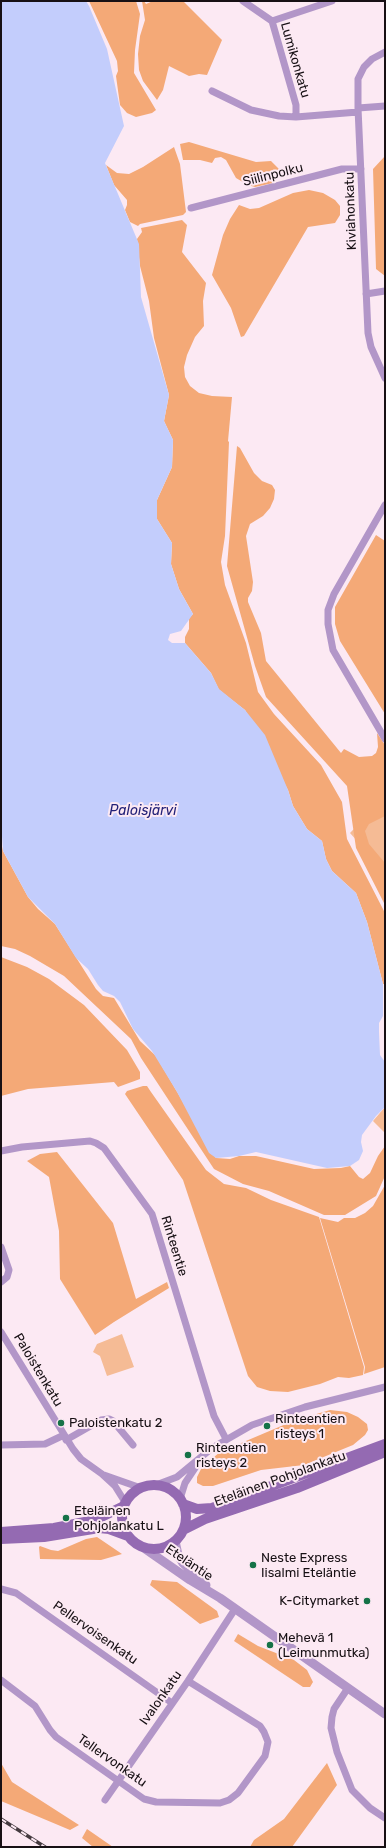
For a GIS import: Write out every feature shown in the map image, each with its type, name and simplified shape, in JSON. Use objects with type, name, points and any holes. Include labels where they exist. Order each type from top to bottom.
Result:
[{"type":"main road","name":"Eteläinen Pohjolankatu","points":[[181,1502],[197,1509],[212,1508],[385,1444]]},
{"type":"main road","name":"Eteläinen Pohjolankatu","points":[[183,1530],[205,1519],[297,1488],[385,1452]]},
{"type":"main road","points":[[1,1532],[54,1528],[94,1520],[124,1504],[134,1492],[141,1488],[156,1485],[168,1489],[181,1502],[186,1518],[183,1530],[175,1542],[161,1548],[144,1548],[134,1543],[128,1536],[122,1520],[124,1504]]},
{"type":"main road","points":[[1,1539],[44,1537],[99,1528],[113,1530],[128,1536]]},
{"type":"street","name":"Lumikonkatu","points":[[243,1],[272,21],[296,105],[296,117]]},
{"type":"street","points":[[272,21],[332,1]]},
{"type":"street","name":"Kiviahonkatu","points":[[385,52],[372,59],[364,67],[358,79],[358,110],[368,333],[371,347],[385,378]]},
{"type":"street","points":[[212,91],[251,110],[279,116],[296,117],[385,106]]},
{"type":"street","name":"Siilinpolku","points":[[191,208],[342,169],[361,168]]},
{"type":"street","points":[[366,294],[385,290]]},
{"type":"street","points":[[385,505],[334,594],[328,610],[328,624],[333,650],[385,739]]},
{"type":"street","name":"Rinteentie","points":[[1,1151],[22,1147],[90,1141],[104,1148],[152,1214],[214,1416],[226,1438]]},
{"type":"street","points":[[1,1247],[8,1270],[7,1277],[1,1282]]},
{"type":"street","name":"Paloistenkatu","points":[[1,1332],[65,1437],[81,1459],[102,1474],[115,1486],[124,1504]]},
{"type":"street","points":[[156,1485],[177,1477],[226,1438],[278,1416],[385,1387]]},
{"type":"street","points":[[1,1445],[45,1444],[65,1437],[102,1420],[108,1419],[113,1420],[133,1445]]},
{"type":"street","points":[[181,1502],[185,1482],[195,1468],[199,1459]]},
{"type":"street","name":"Paloistenkatu","points":[[102,1474],[141,1488]]},
{"type":"street","name":"Eteläntie","points":[[175,1542],[178,1555],[184,1563],[220,1598]]},
{"type":"street","name":"Eteläntie","points":[[144,1548],[190,1580],[220,1598],[385,1714]]},
{"type":"street","name":"Pellervoisenkatu","points":[[1,1589],[16,1593],[172,1702]]},
{"type":"street","name":"Ivalonkatu","points":[[104,1800],[119,1781],[235,1609]]},
{"type":"street","name":"Tellervonkatu","points":[[1,1680],[36,1706],[50,1730],[56,1737],[144,1799],[156,1802],[220,1803],[229,1800],[238,1793],[265,1756],[268,1742],[260,1726],[188,1680]]},
{"type":"street","points":[[348,1688],[334,1709],[332,1717],[331,1728],[337,1752],[352,1790],[370,1808],[385,1818]]},
{"type":"shaded area","points":[[89,1],[136,1],[140,14],[135,50],[134,73],[156,110],[152,113],[136,117],[127,113],[120,105],[116,76],[118,71],[117,61]]},
{"type":"shaded area","points":[[142,1],[146,4],[153,1],[183,1],[222,40],[207,75],[199,74],[189,76],[169,66],[163,90],[157,100],[143,81],[139,70],[138,54],[140,36],[145,20]]},
{"type":"shaded area","points":[[189,142],[256,162],[271,161],[280,170],[280,176],[273,183],[255,187],[248,185],[236,178],[226,160],[221,157],[215,158],[212,163],[200,160],[183,160],[180,144]]},
{"type":"shaded area","points":[[174,147],[180,164],[186,212],[183,215],[140,224],[138,226],[130,222],[125,210],[127,200],[114,185],[106,165],[117,173],[129,174],[143,167]]},
{"type":"shaded area","points":[[385,156],[385,276],[376,269],[373,169]]},
{"type":"shaded area","points":[[309,190],[323,193],[335,200],[340,206],[340,215],[335,223],[308,227],[244,336],[241,337],[231,308],[212,275],[223,235],[230,219],[239,205],[250,209],[259,208],[293,193]]},
{"type":"shaded area","points":[[182,220],[187,225],[182,252],[206,283],[203,301],[204,326],[195,337],[187,355],[184,367],[185,377],[190,386],[199,393],[212,396],[232,397],[228,441],[225,536],[221,562],[225,585],[246,643],[258,692],[274,714],[321,765],[342,802],[347,839],[385,913],[385,984],[383,984],[367,922],[356,893],[332,871],[326,859],[322,841],[307,829],[293,806],[288,790],[245,710],[219,690],[211,673],[185,643],[185,637],[189,629],[189,618],[193,614],[179,589],[171,564],[172,543],[157,519],[157,500],[172,467],[173,440],[164,421],[169,395],[154,338],[149,301],[140,266],[137,239],[142,232],[141,228]]},
{"type":"shaded area","points":[[237,446],[240,448],[254,473],[262,481],[272,485],[275,490],[274,499],[270,508],[263,516],[250,524],[246,536],[253,582],[252,591],[248,598],[248,602],[261,633],[266,661],[341,753],[344,749],[359,757],[372,756],[376,753],[378,747],[377,733],[385,745],[385,816],[369,824],[365,831],[369,844],[385,863],[385,905],[356,848],[347,786],[266,697],[255,666],[227,566]]},
{"type":"shaded area","points":[[376,535],[385,541],[385,714],[340,641],[335,624],[335,607]]},
{"type":"shaded area","points":[[385,797],[385,872],[350,833]]},
{"type":"shaded area","points":[[1,842],[3,851],[28,897],[38,909],[55,924],[96,989],[103,996],[114,998],[140,1041],[156,1056],[216,1158],[230,1159],[239,1156],[256,1156],[314,1169],[341,1168],[350,1166],[359,1177],[363,1179],[370,1173],[378,1156],[385,1146],[385,1176],[376,1196],[345,1215],[324,1215],[269,1191],[243,1184],[214,1169],[141,1058],[131,1039],[64,976],[30,956],[15,949],[1,946]]},
{"type":"shaded area","points":[[1,957],[27,967],[49,979],[84,1005],[127,1050],[140,1072],[140,1079],[118,1087],[114,1082],[28,1089],[1,1096]]},
{"type":"shaded area","points":[[147,1086],[206,1170],[224,1184],[246,1188],[271,1200],[319,1217],[364,1367],[363,1375],[349,1378],[338,1377],[320,1384],[288,1392],[270,1391],[257,1387],[248,1376],[183,1180],[125,1094],[127,1091]]},
{"type":"shaded area","points":[[385,1107],[385,1133],[373,1121]]},
{"type":"shaded area","points":[[57,1152],[113,1223],[136,1299],[167,1282],[169,1288],[95,1335],[60,1279],[59,1231],[49,1177],[27,1161],[40,1154]]},
{"type":"shaded area","points":[[385,1185],[385,1367],[364,1374],[365,1367],[320,1218],[338,1222],[344,1218],[355,1218],[365,1213],[373,1206]]},
{"type":"shaded area","points":[[122,1334],[134,1367],[107,1376],[100,1356],[93,1352],[97,1344]]},
{"type":"shaded area","points":[[330,1410],[347,1412],[358,1417],[367,1424],[368,1430],[365,1435],[353,1445],[304,1465],[261,1470],[213,1486],[203,1486],[197,1483],[197,1477],[202,1467],[220,1452],[293,1421]]},
{"type":"shaded area","points":[[97,1537],[122,1554],[101,1560],[40,1559],[40,1546],[58,1551],[86,1539]]},
{"type":"shaded area","points":[[152,1580],[177,1582],[217,1611],[219,1617],[200,1624],[150,1585]]},
{"type":"shaded area","points":[[238,1634],[258,1646],[294,1660],[307,1670],[313,1682],[310,1687],[303,1687],[234,1641]]},
{"type":"shaded area","points":[[1,1763],[12,1782],[79,1825],[70,1830],[1,1801]]},
{"type":"shaded area","points":[[327,1763],[337,1785],[292,1847],[250,1847],[254,1840],[284,1819]]},
{"type":"shaded area","points":[[87,1829],[113,1847],[93,1847],[82,1838]]},
{"type":"water","name":"Paloisjärvi","points":[[1,1],[86,1],[107,49],[124,126],[105,163],[139,244],[141,297],[169,395],[164,421],[173,440],[172,467],[157,500],[157,519],[172,543],[171,564],[179,589],[193,614],[181,631],[170,634],[168,640],[172,643],[185,643],[211,673],[219,689],[245,710],[265,735],[288,790],[293,806],[307,829],[322,841],[326,859],[332,871],[356,893],[367,922],[383,984],[383,1016],[379,1023],[379,1032],[380,1055],[385,1062],[385,1107],[376,1116],[362,1135],[361,1142],[363,1151],[359,1160],[350,1166],[327,1168],[256,1152],[239,1156],[216,1158],[209,1153],[177,1092],[152,1051],[133,1029],[120,1002],[114,996],[103,991],[88,969],[76,958],[55,924],[28,897],[3,851],[1,821]]},
{"type":"railway","points":[[1,1819],[45,1847]]},
{"type":"place","name":"Paloistenkatu 2","points":[[61,1423]]},
{"type":"place","name":"Rinteentien risteys 1","points":[[267,1426]]},
{"type":"place","name":"Rinteentien risteys 2","points":[[188,1455]]},
{"type":"place","name":"Eteläinen Pohjolankatu L","points":[[66,1518]]},
{"type":"place","name":"Neste Express Iisalmi Eteläntie","points":[[253,1565]]},
{"type":"place","name":"K-Citymarket","points":[[367,1601]]},
{"type":"place","name":"Mehevä 1 (Leimunmutka)","points":[[270,1645]]}]
